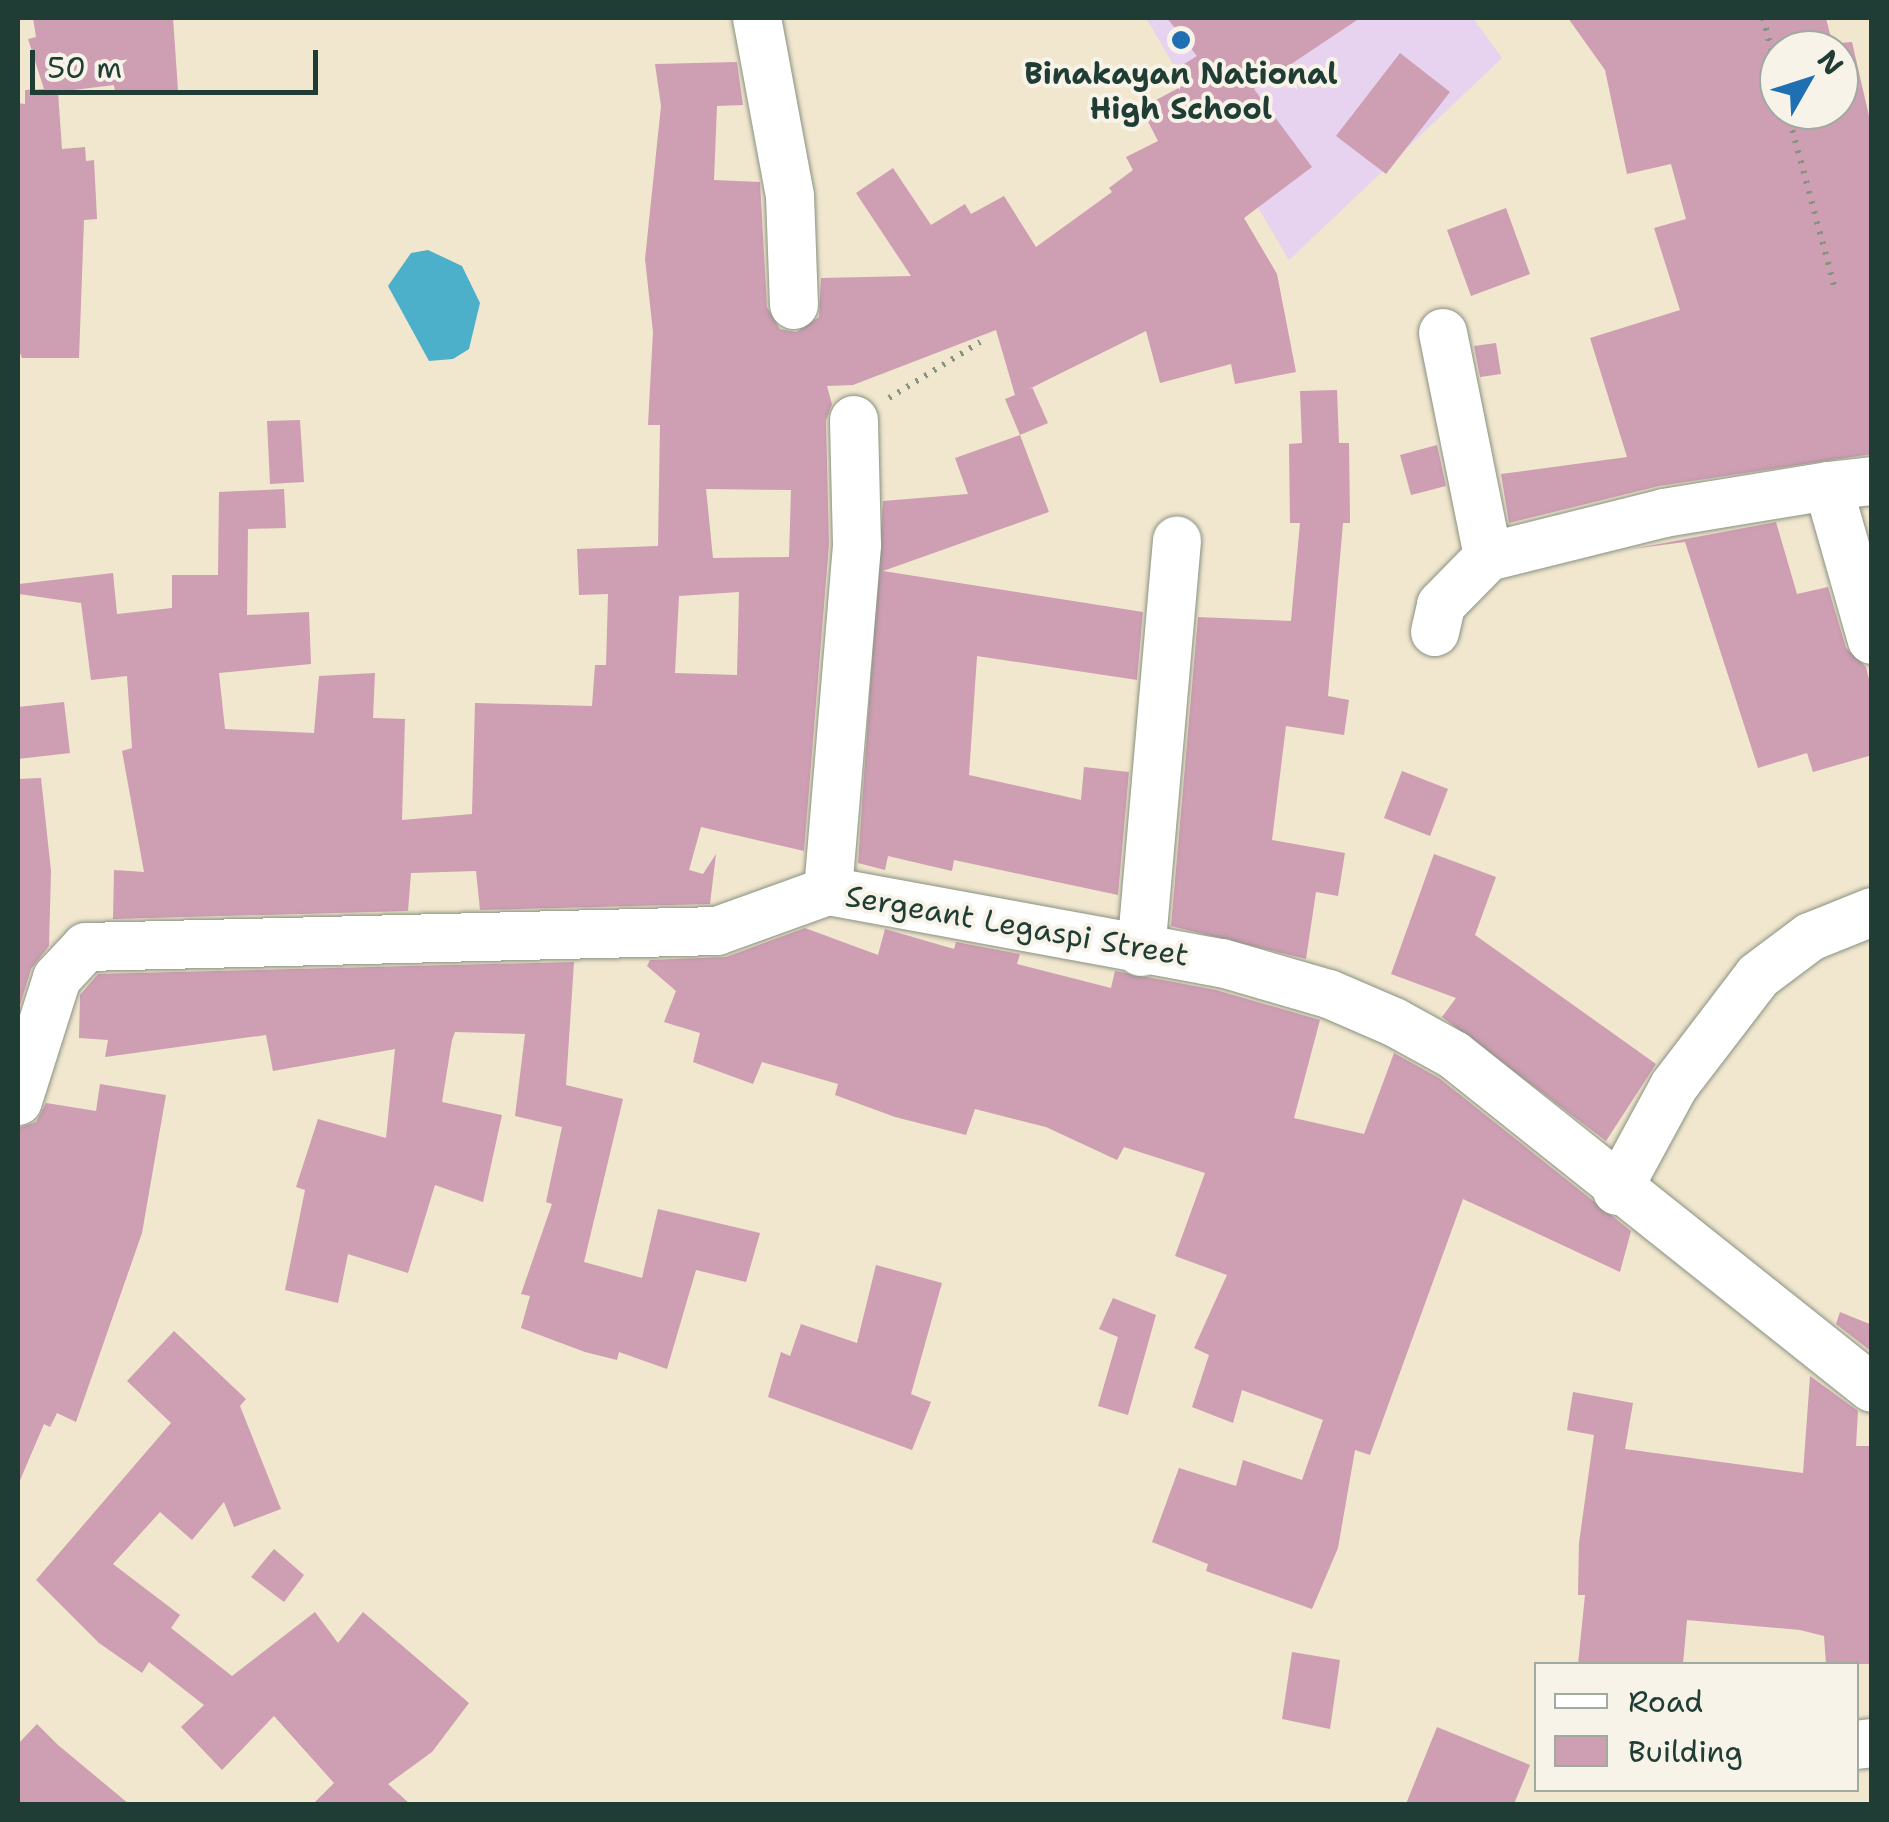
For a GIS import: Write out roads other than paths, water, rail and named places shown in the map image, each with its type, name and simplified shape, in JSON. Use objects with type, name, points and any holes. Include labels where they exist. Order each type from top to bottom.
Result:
[{"type":"street","points":[[757,18],[790,196],[794,306]]},
{"type":"street","points":[[1442,334],[1488,557]]},
{"type":"street","points":[[828,892],[857,544],[854,420]]},
{"type":"street","points":[[1435,632],[1441,605],[1488,557],[1664,513],[1850,483],[1872,640]]},
{"type":"street","points":[[1141,952],[1177,542]]},
{"type":"street","name":"Sergeant Legaspi Street","points":[[18,1101],[57,978],[86,947],[717,931],[828,892],[1141,952],[1222,963],[1329,994],[1394,1022],[1454,1055],[1617,1191],[1872,1388]]},
{"type":"street","points":[[1617,1191],[1674,1086],[1758,976],[1810,937],[1872,912]]},
{"type":"water","points":[[428,250],[462,266],[480,303],[469,349],[453,359],[429,361],[388,286],[411,253]]},
{"type":"place","name":"Binakayan National High School","points":[[1181,40]]}]
